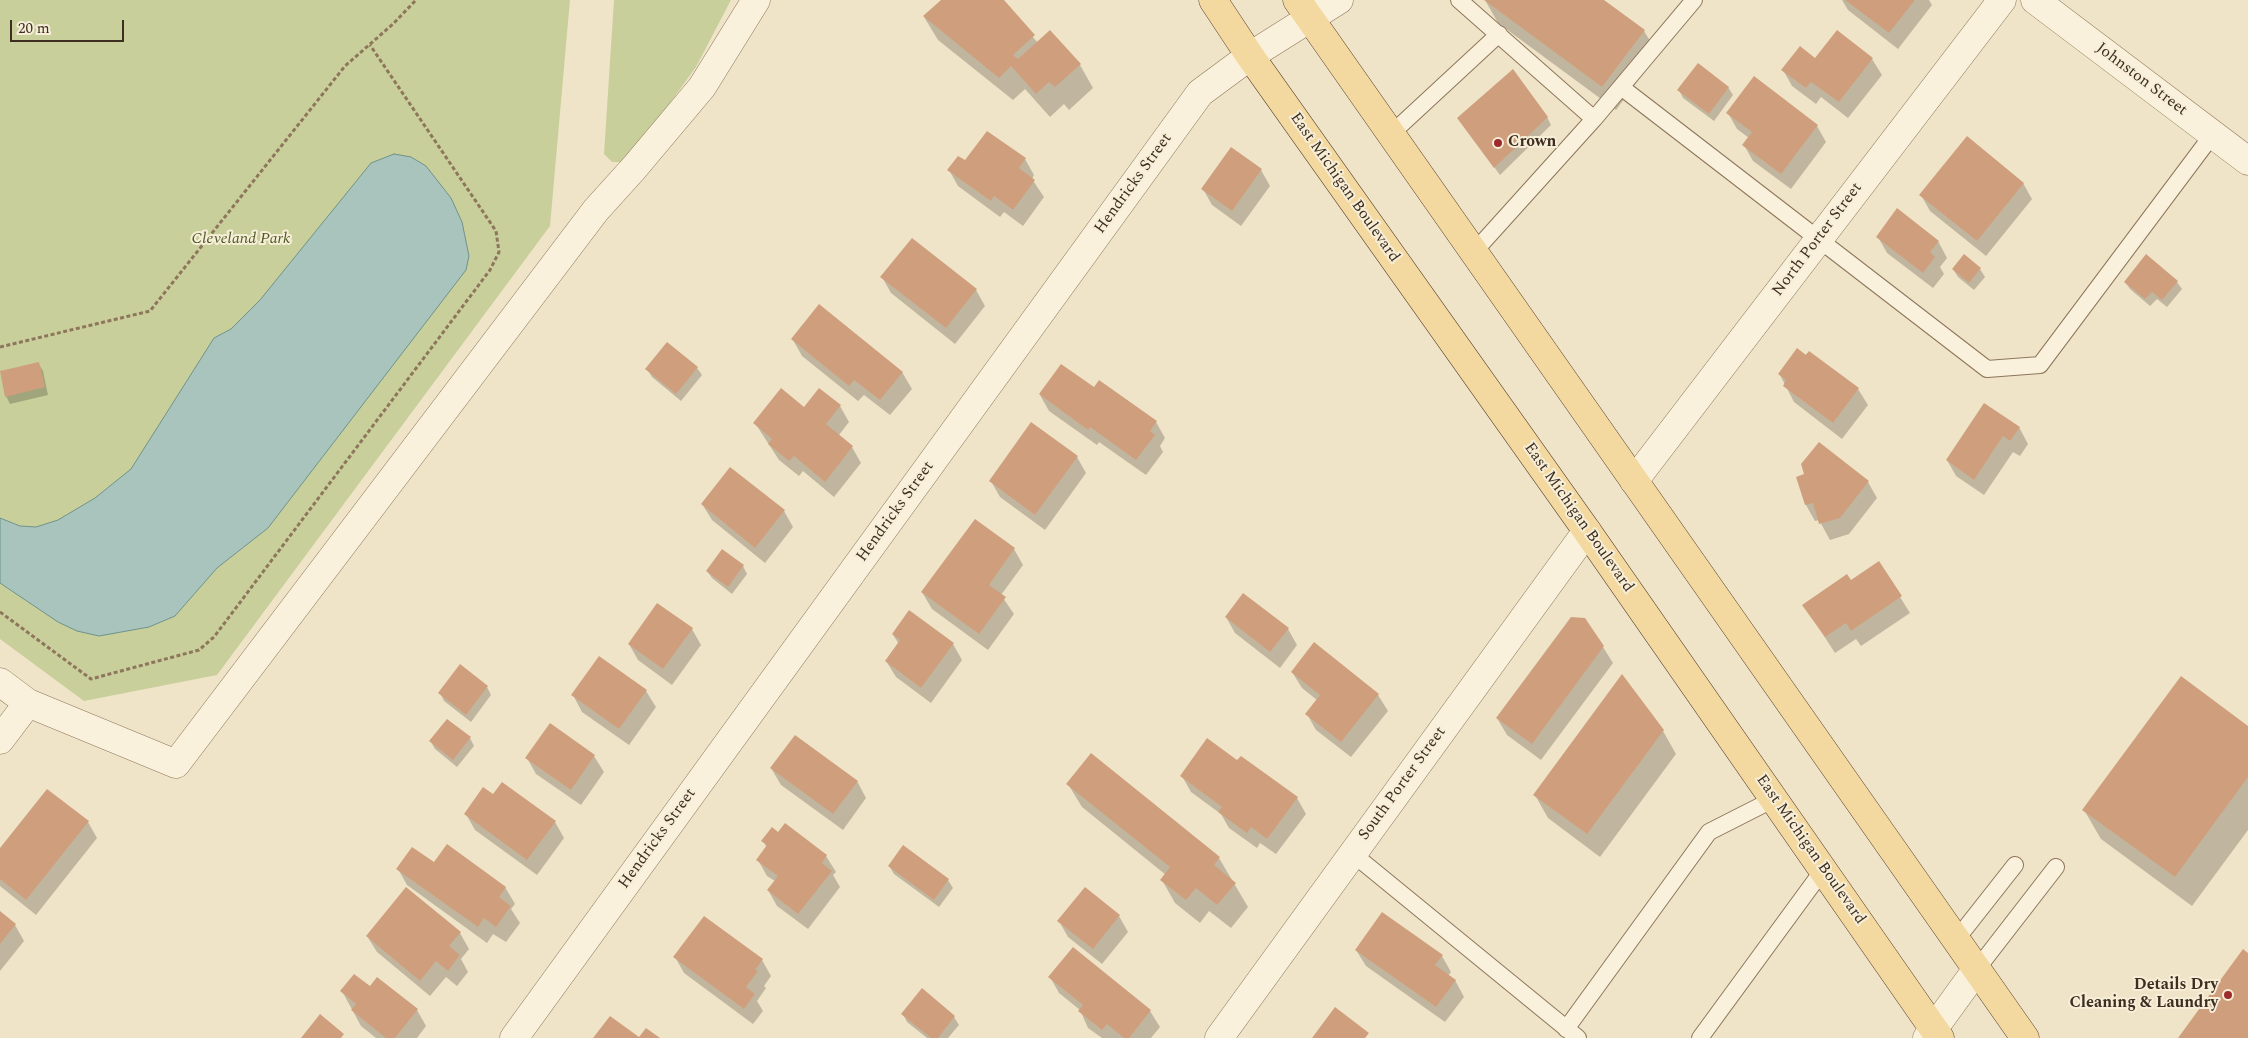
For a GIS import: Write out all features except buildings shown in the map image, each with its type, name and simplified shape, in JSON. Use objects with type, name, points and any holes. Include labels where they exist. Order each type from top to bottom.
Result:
[{"type":"main road","name":"East Michigan Boulevard","points":[[1213,0],[1250,56],[1587,530],[1823,870],[1934,1035]]},
{"type":"main road","points":[[1304,9],[2025,1038]]},
{"type":"street","points":[[0,682],[28,703],[176,764],[596,210],[702,87],[756,0]]},
{"type":"street","name":"Hendricks Street","points":[[514,1038],[1200,93],[1250,56],[1304,9],[1339,0]]},
{"type":"street","name":"North Porter Street","points":[[1634,480],[2002,0]]},
{"type":"street","name":"Johnston Street","points":[[2035,0],[2248,161]]},
{"type":"street","name":"South Porter Street","points":[[1219,1038],[1587,530]]},
{"type":"street","points":[[0,740],[28,703]]},
{"type":"street","points":[[1934,1035],[1977,969]]},
{"type":"lane","points":[[1459,0],[1594,119]]},
{"type":"lane","points":[[1474,252],[1594,119],[1694,0]]},
{"type":"lane","points":[[1391,134],[1499,34]]},
{"type":"lane","points":[[1620,87],[1987,369],[2040,365],[2213,134]]},
{"type":"lane","points":[[1353,854],[1572,1033],[1709,832],[1774,799]]},
{"type":"lane","points":[[1956,940],[2015,865]]},
{"type":"lane","points":[[1977,969],[2056,867]]},
{"type":"lane","points":[[1700,1038],[1823,870]]},
{"type":"path","points":[[0,347],[150,311],[345,66],[394,24],[416,0]]},
{"type":"path","points":[[0,612],[91,679],[199,650],[214,637],[490,270],[499,252],[496,231],[370,45]]},
{"type":"green space","name":"Cleveland Park","points":[[0,0],[570,0],[550,226],[217,675],[84,701],[0,639]]},
{"type":"green space","points":[[614,0],[731,0],[696,67],[633,154],[624,162],[612,162],[604,154]]},
{"type":"water","points":[[394,154],[411,157],[426,166],[451,198],[462,222],[469,256],[466,270],[268,528],[217,568],[175,616],[149,627],[99,636],[77,631],[58,622],[0,583],[0,518],[20,526],[36,527],[58,520],[95,498],[131,469],[214,338],[231,329],[260,300],[371,163]]},
{"type":"place","name":"Crown","points":[[1498,143]]},
{"type":"place","name":"Details Dry Cleaning & Laundry","points":[[2228,995]]}]
